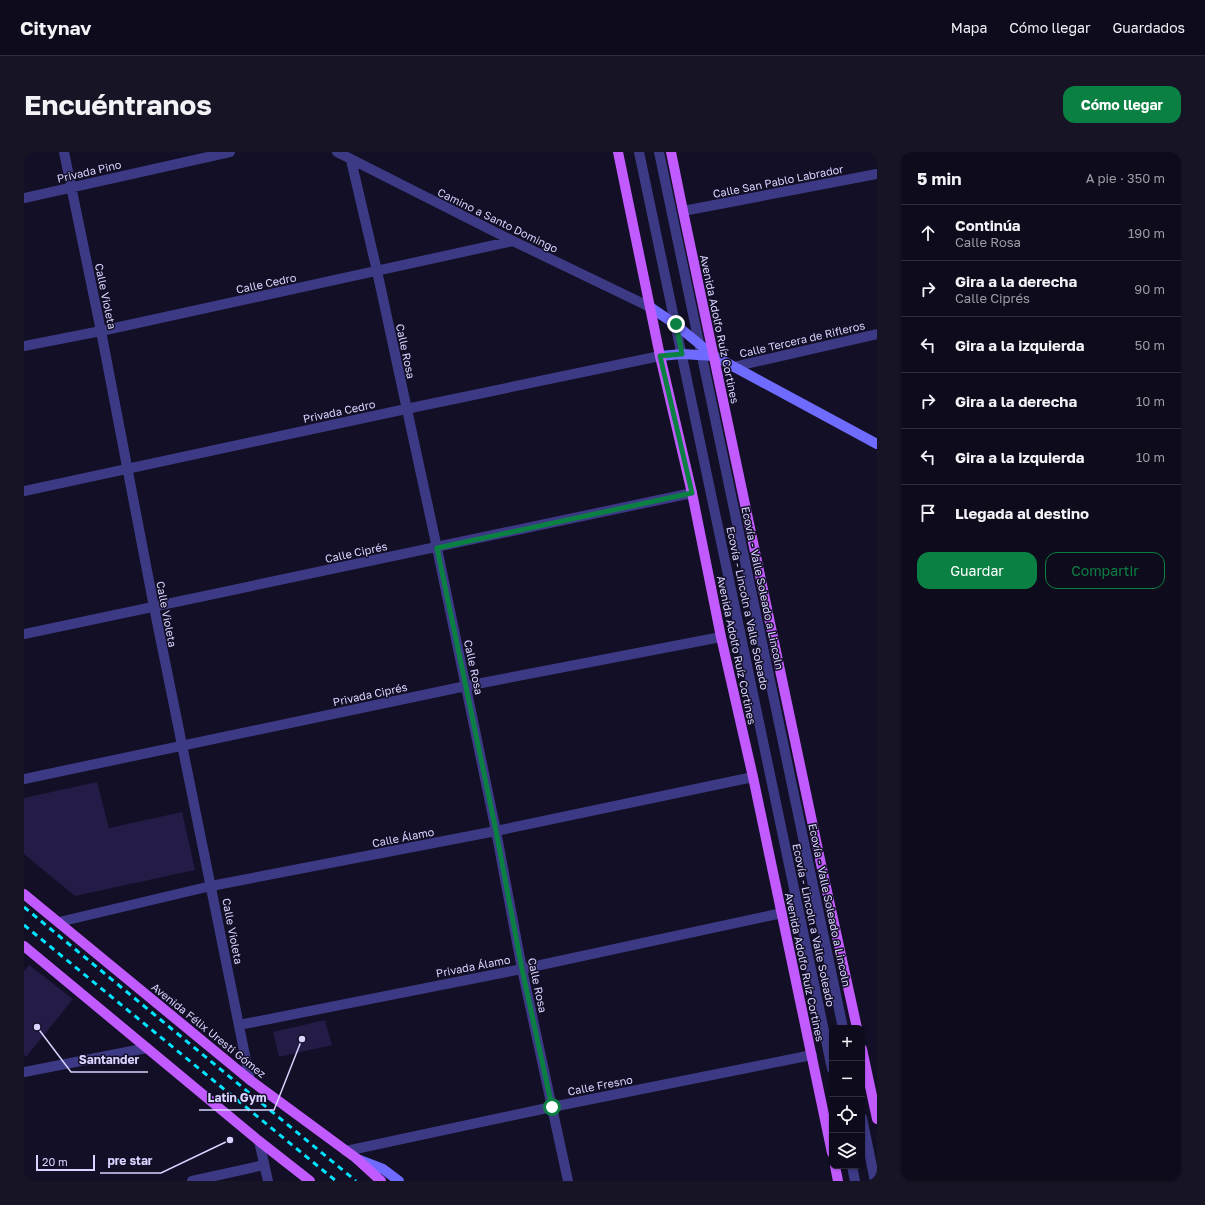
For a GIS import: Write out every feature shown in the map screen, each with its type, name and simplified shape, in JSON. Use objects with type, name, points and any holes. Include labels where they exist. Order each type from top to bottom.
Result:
[{"type":"main road","name":"Avenida Adolfo Ruíz Cortines","points":[[618,152],[660,356],[692,493],[721,637],[753,778],[829,1138]]},
{"type":"main road","name":"Avenida Adolfo Ruíz Cortines","points":[[671,152],[856,1025]]},
{"type":"main road","name":"Avenida Félix Uresti Gómez","points":[[24,894],[250,1080],[356,1158],[381,1181]]},
{"type":"main road","points":[[24,946],[302,1177],[310,1181]]},
{"type":"main road","points":[[865,1057],[873,1078],[877,1119]]},
{"type":"main road","points":[[836,1169],[838,1181]]},
{"type":"street","name":"Calle Violeta","points":[[64,152],[101,331],[154,608],[212,886],[250,1080]]},
{"type":"street","name":"Privada Pino","points":[[24,198],[230,152]]},
{"type":"street","name":"Camino a Santo Domingo","points":[[337,152],[513,241],[650,307]]},
{"type":"street","name":"Ecovía - Lincoln a Valle Soleado","points":[[640,152],[830,1061]]},
{"type":"street","name":"Ecovía - Valle Soleado a Lincoln","points":[[659,152],[842,1025]]},
{"type":"street","name":"Calle Rosa","points":[[351,160],[377,271],[437,548],[496,831],[522,969],[568,1181]]},
{"type":"street","name":"Calle San Pablo Labrador","points":[[683,211],[877,174]]},
{"type":"street","name":"Calle Cedro","points":[[24,346],[101,331],[513,241]]},
{"type":"street","points":[[650,307],[676,324],[714,356],[877,444]]},
{"type":"street","name":"Calle Tercera de Rifleros","points":[[733,367],[877,334]]},
{"type":"street","points":[[660,356],[682,354],[714,356]]},
{"type":"street","name":"Privada Cedro","points":[[24,492],[406,409],[660,356]]},
{"type":"street","name":"Calle Ciprés","points":[[24,634],[154,608],[692,493]]},
{"type":"street","name":"Privada Ciprés","points":[[24,779],[466,686],[721,637]]},
{"type":"street","name":"Calle Álamo","points":[[59,922],[212,886],[496,831],[753,778]]},
{"type":"street","name":"Privada Álamo","points":[[238,1024],[522,969],[782,913]]},
{"type":"street","points":[[24,1072],[147,1048]]},
{"type":"street","name":"Calle Fresno","points":[[346,1151],[552,1107],[812,1055]]},
{"type":"street","points":[[865,1133],[875,1181]]},
{"type":"street","points":[[259,1141],[268,1181]]},
{"type":"street","points":[[356,1158],[383,1169],[399,1181]]},
{"type":"street","points":[[192,1181],[264,1165]]},
{"type":"street","points":[[853,1169],[855,1181]]},
{"type":"building","points":[[97,782],[109,828],[182,812],[195,870],[75,896],[24,854],[24,798]]},
{"type":"building","points":[[29,965],[73,999],[26,1057],[24,1055],[24,971]]},
{"type":"building","points":[[325,1020],[332,1045],[279,1057],[273,1032]]},
{"type":"railway","points":[[24,907],[356,1181]]},
{"type":"railway","points":[[24,925],[336,1181]]},
{"type":"place","name":"Santander","points":[[37,1027]]},
{"type":"place","name":"Latin Gym","points":[[302,1039]]},
{"type":"place","name":"pre star","points":[[230,1140]]},
{"type":"route","points":[[552,1107],[522,969],[496,831],[437,548],[692,493],[660,356],[682,354],[676,324]]}]
